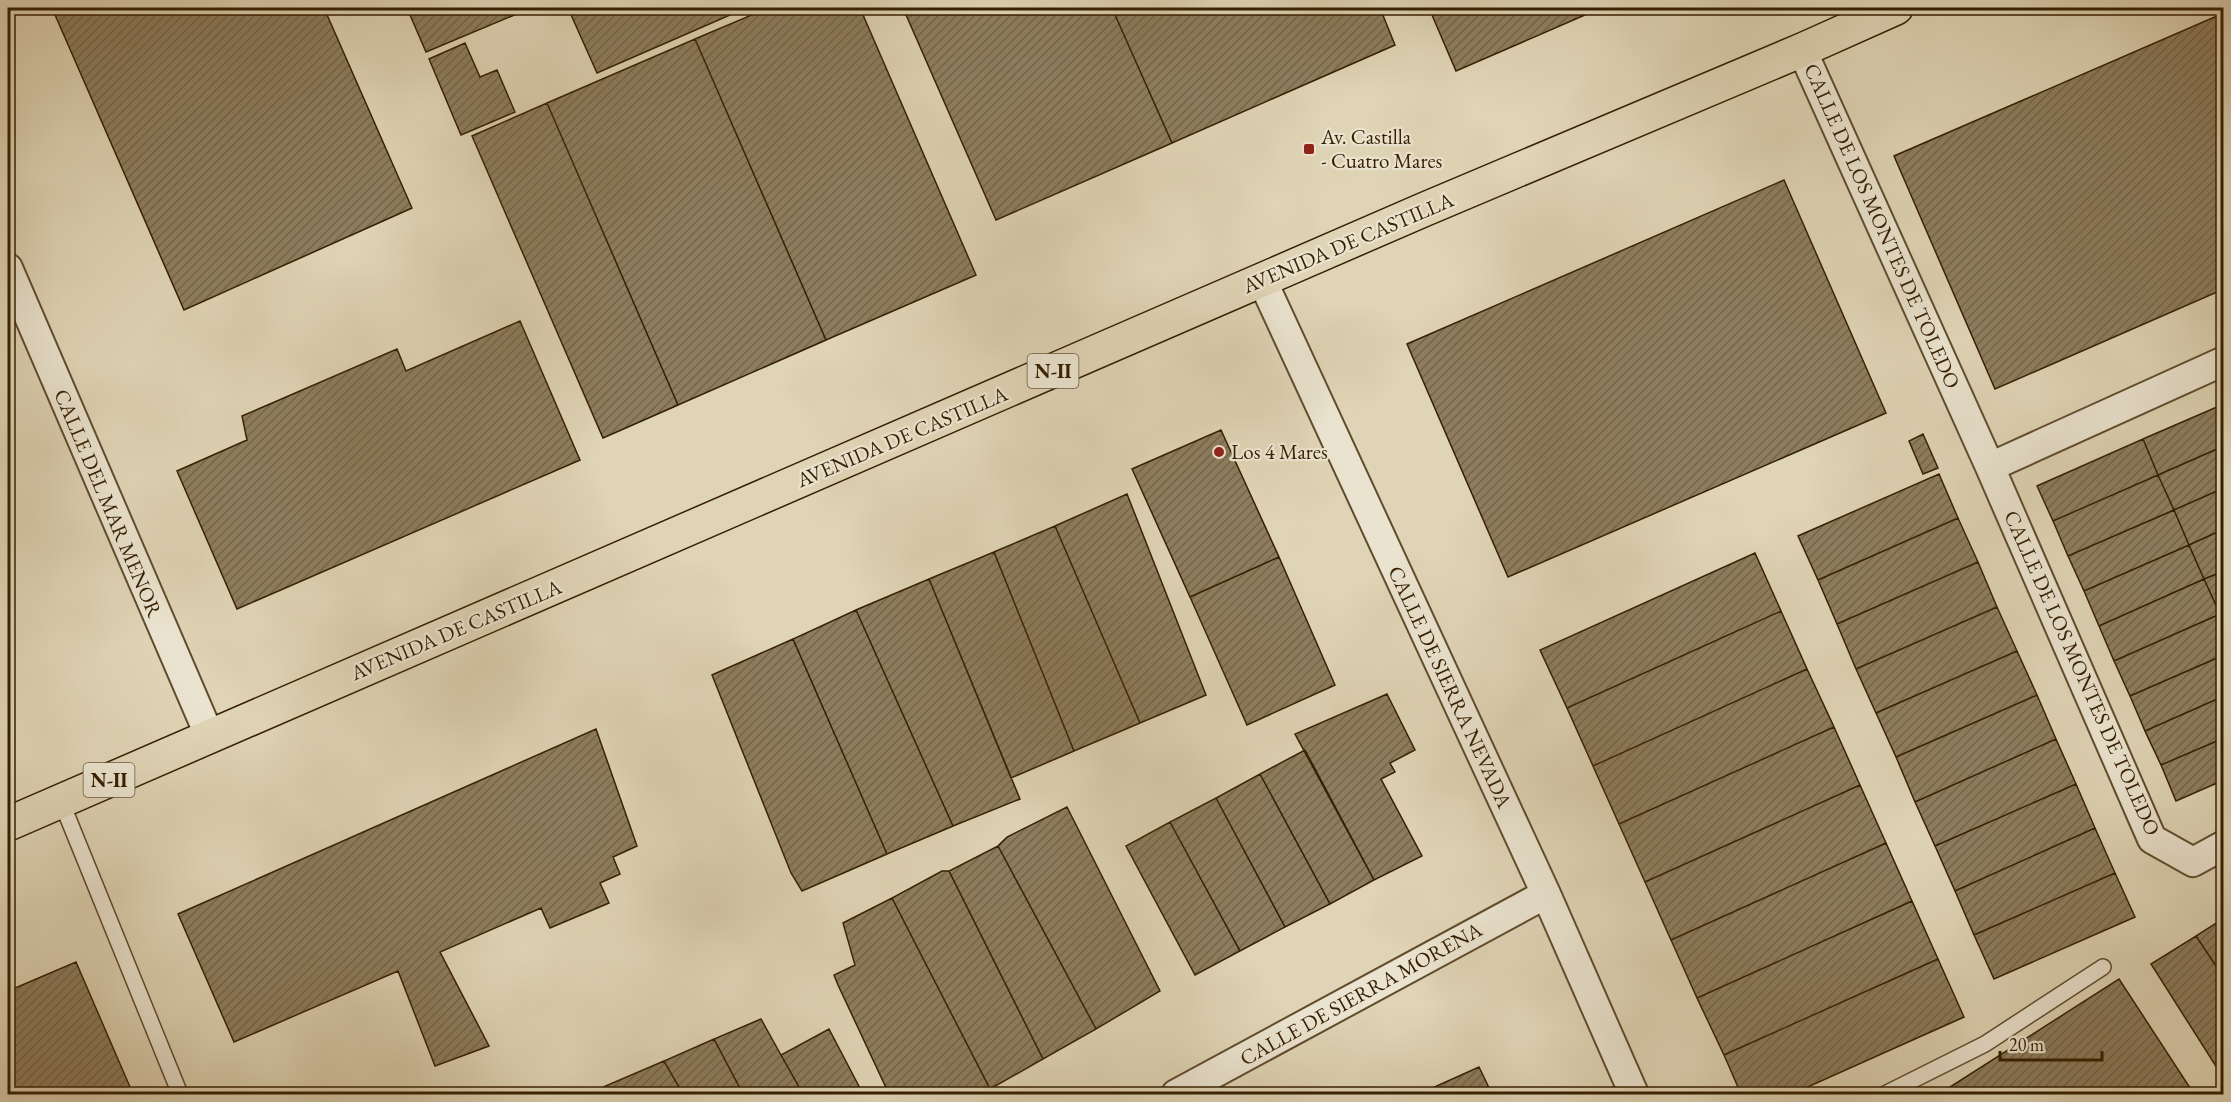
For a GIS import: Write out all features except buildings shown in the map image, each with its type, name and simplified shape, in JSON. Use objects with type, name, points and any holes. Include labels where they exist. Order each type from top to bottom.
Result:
[{"type":"main road","name":"AVENIDA DE CASTILLA","points":[[8,824],[1262,280],[1896,8]]},
{"type":"street","name":"CALLE DE LOS MONTES DE TOLEDO","points":[[1802,50],[1990,467],[2152,839],[2193,862],[2223,845]]},
{"type":"street","name":"CALLE DEL MAR MENOR","points":[[8,268],[210,737]]},
{"type":"street","name":"CALLE DE SIERRA NEVADA","points":[[1262,280],[1545,894],[1634,1095]]},
{"type":"street","points":[[1990,467],[2223,361]]},
{"type":"street","name":"CALLE DE SIERRA MORENA","points":[[1176,1095],[1545,894]]},
{"type":"lane","points":[[61,801],[180,1095]]},
{"type":"lane","points":[[1885,1095],[1985,1044],[2103,967]]},
{"type":"place","name":"Av. Castilla - Cuatro Mares","points":[[1309,149]]},
{"type":"place","name":"Los 4 Mares","points":[[1219,452]]}]
